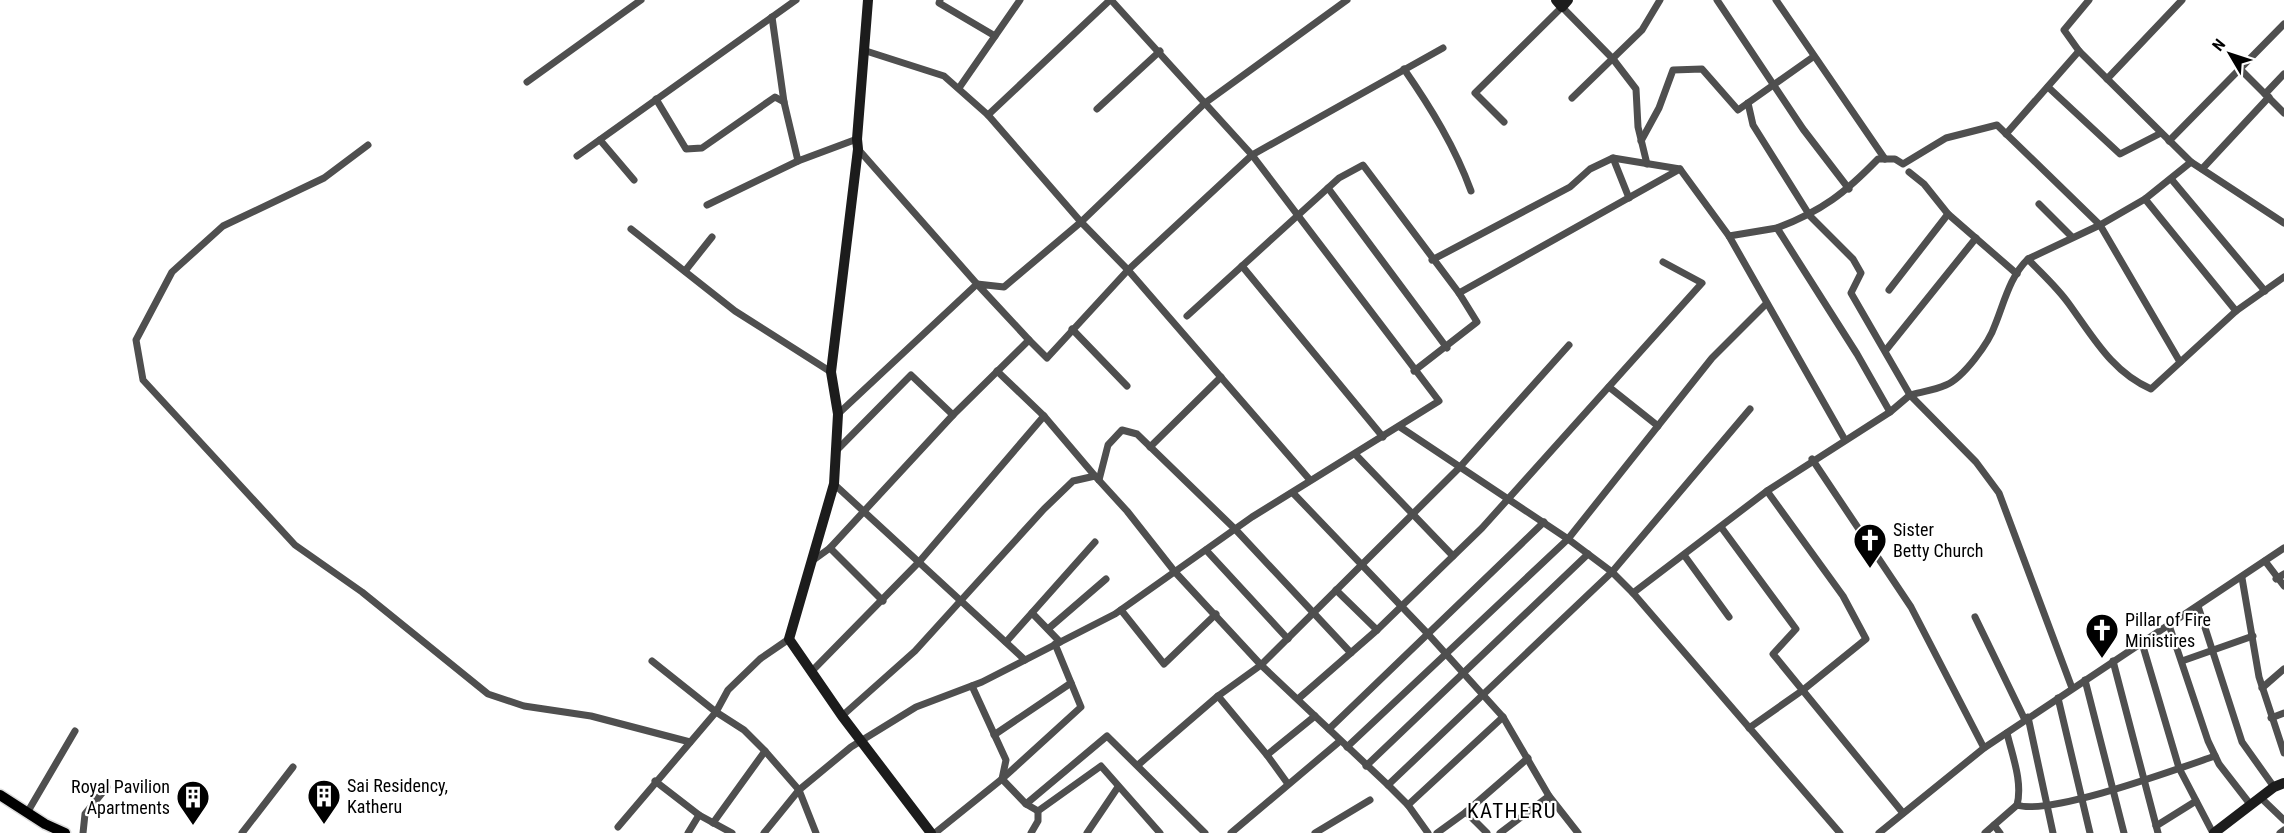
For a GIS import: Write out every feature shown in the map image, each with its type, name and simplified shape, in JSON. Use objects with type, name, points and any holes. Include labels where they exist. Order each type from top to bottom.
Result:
[{"type":"main road","points":[[868,0],[866,51],[857,144],[831,372],[838,414],[834,484],[789,639],[842,716],[933,833]]},
{"type":"main road","points":[[2214,833],[2279,785]]},
{"type":"main road","points":[[0,795],[27,813],[65,833]]},
{"type":"street","points":[[527,82],[641,0]]},
{"type":"street","points":[[577,156],[796,0]]},
{"type":"street","points":[[940,0],[939,3],[995,36]]},
{"type":"street","points":[[959,88],[1020,0]]},
{"type":"street","points":[[764,833],[799,790],[861,741],[916,707],[972,686],[1121,610],[1310,480],[1401,427],[1439,401],[1252,155],[1160,51],[1111,0],[988,115]]},
{"type":"street","points":[[838,414],[977,284],[1004,287],[1081,222],[1205,103],[1347,0]]},
{"type":"street","points":[[1572,98],[1642,30],[1660,0]]},
{"type":"street","points":[[1717,0],[1803,129],[1849,189]]},
{"type":"street","points":[[1776,0],[1885,159]]},
{"type":"street","points":[[2089,0],[2064,30],[2079,51],[2191,162],[2284,223]]},
{"type":"street","points":[[2107,79],[2182,0]]},
{"type":"street","points":[[1504,122],[1475,93],[1562,2],[1613,59],[1636,89],[1638,127],[1647,164]]},
{"type":"street","points":[[772,17],[784,102],[798,161]]},
{"type":"street","points":[[2169,141],[2284,24]]},
{"type":"street","points":[[707,205],[798,161],[857,144],[977,284],[1047,358],[1128,270],[1252,155],[1443,48]]},
{"type":"street","points":[[866,51],[944,76],[988,115],[1081,222],[1128,270],[1310,480]]},
{"type":"street","points":[[1096,109],[1160,51]]},
{"type":"street","points":[[2006,134],[2079,51]]},
{"type":"street","points":[[1641,141],[1659,108],[1673,70],[1702,69],[1738,110],[1813,57]]},
{"type":"street","points":[[1404,69],[1426,100],[1459,157],[1471,191]]},
{"type":"street","points":[[2240,69],[2284,113]]},
{"type":"street","points":[[2202,169],[2284,74]]},
{"type":"street","points":[[2048,87],[2120,154],[2162,133]]},
{"type":"street","points":[[656,99],[686,149],[702,148],[775,97],[784,102]]},
{"type":"street","points":[[1748,103],[1753,124],[1810,216],[1861,273],[1851,293],[1910,395],[1976,462],[1999,493],[2072,688]]},
{"type":"street","points":[[1729,236],[1777,228],[1810,216],[1849,189],[1878,159],[1895,159],[1903,164],[1946,138],[1997,125],[2100,225],[2180,362]]},
{"type":"street","points":[[600,140],[634,180]]},
{"type":"street","points":[[368,145],[324,178],[223,226],[172,272],[136,340],[143,380],[295,545],[362,592],[488,694],[524,706],[591,716],[690,742]]},
{"type":"street","points":[[1613,158],[1629,198]]},
{"type":"street","points":[[1432,260],[1570,187],[1590,169],[1613,158],[1680,169],[1729,236],[1845,440]]},
{"type":"street","points":[[1633,593],[1812,459],[1890,412],[1910,395],[1948,385],[1980,353],[1994,328],[2004,297],[2028,259],[2100,225],[2145,199],[2172,180],[2191,162]]},
{"type":"street","points":[[1187,316],[1298,218],[1339,178],[1363,165],[1459,293],[1478,322],[1414,371]]},
{"type":"street","points":[[1459,293],[1680,169]]},
{"type":"street","points":[[1909,172],[1924,184],[1948,214],[2017,274]]},
{"type":"street","points":[[2172,180],[2265,291]]},
{"type":"street","points":[[1328,188],[1447,348]]},
{"type":"street","points":[[2145,199],[2236,311]]},
{"type":"street","points":[[2039,204],[2072,237]]},
{"type":"street","points":[[1889,290],[1948,214]]},
{"type":"street","points":[[1777,228],[1857,354],[1890,412]]},
{"type":"street","points":[[631,229],[735,311],[831,372]]},
{"type":"street","points":[[684,271],[712,237]]},
{"type":"street","points":[[1886,350],[1976,238]]},
{"type":"street","points":[[2028,259],[2067,301],[2113,364],[2134,382],[2151,389],[2236,311],[2284,277]]},
{"type":"street","points":[[1298,699],[1377,630],[1508,500],[1702,283],[1663,262]]},
{"type":"street","points":[[1242,266],[1383,437]]},
{"type":"street","points":[[1347,747],[1447,655],[1568,538],[1712,358],[1766,304]]},
{"type":"street","points":[[1072,329],[1127,386]]},
{"type":"street","points":[[812,561],[831,548],[953,415],[1029,339]]},
{"type":"street","points":[[1138,765],[1288,639],[1459,468],[1569,345]]},
{"type":"street","points":[[997,371],[1044,416],[1127,511],[1175,572],[1261,664],[1408,805],[1428,833]]},
{"type":"street","points":[[837,450],[911,375],[953,415]]},
{"type":"street","points":[[1150,447],[1221,377]]},
{"type":"street","points":[[1609,387],[1658,426]]},
{"type":"street","points":[[1388,785],[1612,572],[1750,409]]},
{"type":"street","points":[[812,671],[919,562],[1044,416]]},
{"type":"street","points":[[1401,427],[1459,468],[1568,538],[1612,572],[1633,593],[1840,833]]},
{"type":"street","points":[[1097,478],[1108,445],[1122,430],[1137,434],[1236,530],[1312,614],[1351,653]]},
{"type":"street","points":[[1355,454],[1453,556]]},
{"type":"street","points":[[1812,459],[1911,607],[1984,748]]},
{"type":"street","points":[[842,716],[915,651],[1073,481],[1097,478]]},
{"type":"street","points":[[834,484],[1025,660]]},
{"type":"street","points":[[1749,728],[1803,690],[1866,639],[1844,596],[1767,491]]},
{"type":"street","points":[[1293,493],[1428,634],[1503,717],[1549,796],[1576,832]]},
{"type":"street","points":[[1329,729],[1544,522]]},
{"type":"street","points":[[1721,527],[1796,630],[1773,654],[1903,813]]},
{"type":"street","points":[[1006,642],[1095,542]]},
{"type":"street","points":[[831,548],[883,601]]},
{"type":"street","points":[[1879,833],[1984,748],[2284,548]]},
{"type":"street","points":[[1206,550],[1288,639]]},
{"type":"street","points":[[1366,766],[1588,554]]},
{"type":"street","points":[[1684,555],[1729,617]]},
{"type":"street","points":[[2265,561],[2276,579],[2284,586]]},
{"type":"street","points":[[2276,579],[2284,574]]},
{"type":"street","points":[[2242,578],[2262,688],[2284,753]]},
{"type":"street","points":[[1048,629],[1106,579]]},
{"type":"street","points":[[1336,590],[1377,630]]},
{"type":"street","points":[[2198,606],[2214,650],[2227,702],[2242,742],[2279,785]]},
{"type":"street","points":[[1121,610],[1164,664],[1216,614]]},
{"type":"street","points":[[933,833],[1002,779],[1081,707],[1058,643],[1032,613]]},
{"type":"street","points":[[1975,617],[2026,719],[2053,833]]},
{"type":"street","points":[[2169,625],[2215,756],[2255,801],[2284,820]]},
{"type":"street","points":[[2182,661],[2253,636]]},
{"type":"street","points":[[618,827],[716,712],[728,690],[760,659],[789,639]]},
{"type":"street","points":[[2142,643],[2179,768],[2214,833]]},
{"type":"street","points":[[652,660],[716,712],[744,730],[765,751],[799,790],[816,833]]},
{"type":"street","points":[[2113,661],[2146,780],[2157,830],[2196,801]]},
{"type":"street","points":[[2262,688],[2284,669]]},
{"type":"street","points":[[2085,680],[2124,833]]},
{"type":"street","points":[[994,735],[1071,683]]},
{"type":"street","points":[[972,686],[1006,760],[1002,779]]},
{"type":"street","points":[[1218,696],[1268,754],[1288,784]]},
{"type":"street","points":[[2058,699],[2090,833]]},
{"type":"street","points":[[2271,718],[2284,713]]},
{"type":"street","points":[[1268,754],[1315,716]]},
{"type":"street","points":[[1408,805],[1503,717]]},
{"type":"street","points":[[27,813],[75,731]]},
{"type":"street","points":[[1985,833],[2017,805],[2019,796],[2015,765],[2007,733]]},
{"type":"street","points":[[1026,804],[1107,736],[1205,833]]},
{"type":"street","points":[[1231,833],[1340,741]]},
{"type":"street","points":[[713,823],[765,751]]},
{"type":"street","points":[[2017,805],[2028,809],[2080,798],[2146,780],[2215,756]]},
{"type":"street","points":[[1437,833],[1466,812],[1528,758]]},
{"type":"street","points":[[1038,811],[1101,766],[1160,833]]},
{"type":"street","points":[[242,833],[293,767]]},
{"type":"street","points":[[1002,779],[1026,804],[1038,811]]},
{"type":"street","points":[[655,781],[699,815],[732,833]]},
{"type":"street","points":[[83,833],[85,814],[108,787]]},
{"type":"street","points":[[1087,833],[1118,787]]},
{"type":"street","points":[[1500,833],[1549,796]]},
{"type":"street","points":[[1315,833],[1370,800]]},
{"type":"street","points":[[1031,833],[1038,821],[1038,811]]},
{"type":"street","points":[[1466,812],[1487,833]]},
{"type":"street","points":[[688,833],[699,815]]},
{"type":"street","points":[[1994,825],[2000,833]]},
{"type":"street","points":[[2280,833],[2284,830]]},
{"type":"place","name":"Sister Betty Church","points":[[1870,569]]},
{"type":"place","name":"Pillar of Fire Ministires","points":[[2102,659]]},
{"type":"place","name":"Sai Residency, Katheru","points":[[324,825]]},
{"type":"place","name":"Royal Pavilion Apartments","points":[[193,826]]},
{"type":"district","name":"KATHERU","points":[[1512,811]]}]
